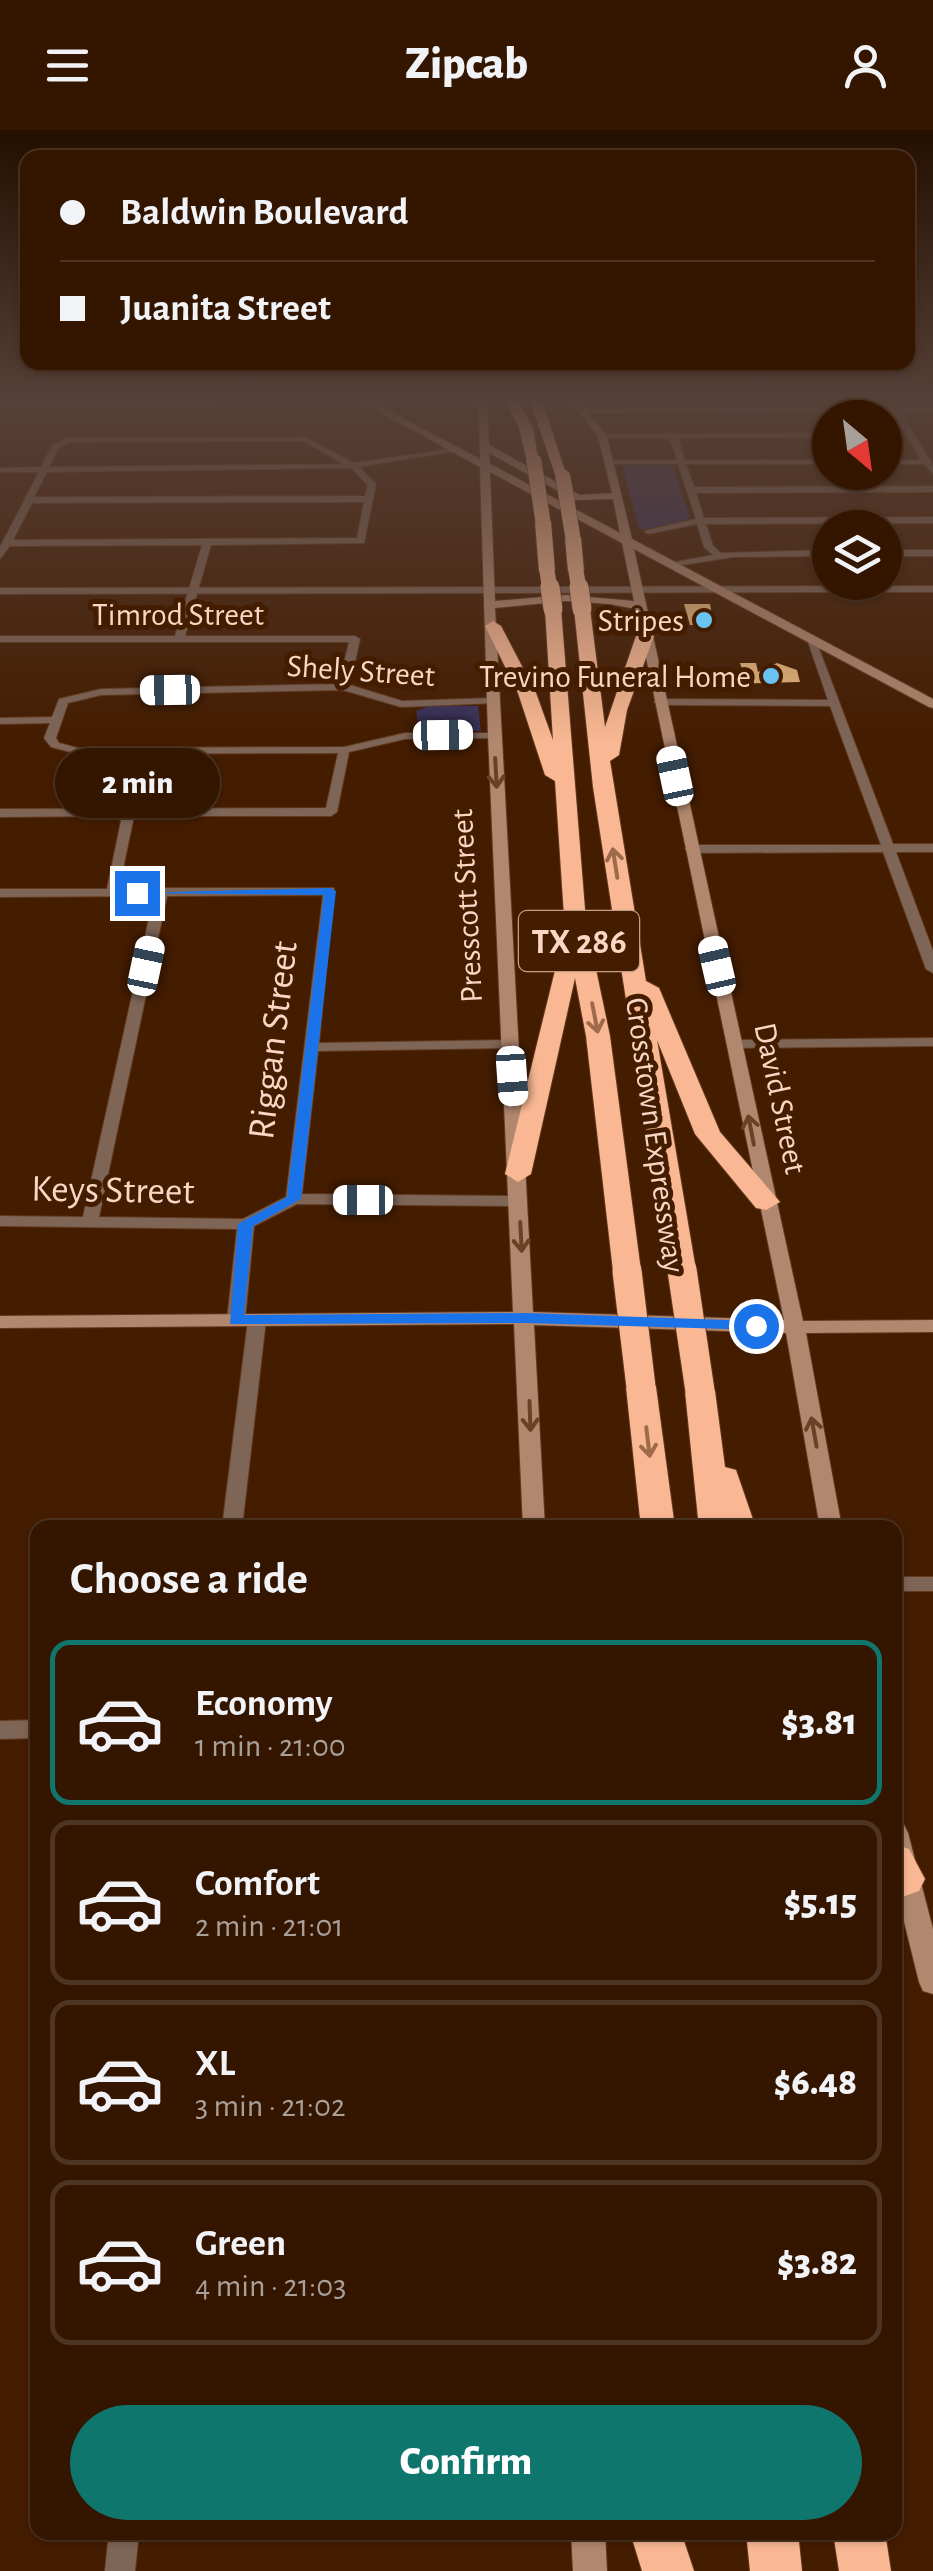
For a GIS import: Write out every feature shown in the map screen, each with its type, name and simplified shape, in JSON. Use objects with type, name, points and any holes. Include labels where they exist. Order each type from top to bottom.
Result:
[{"type":"highway","name":"Crosstown Expressway","points":[[542,515],[564,715],[566,809],[576,922],[598,1036],[654,1518]]},
{"type":"highway","name":"Crosstown Expressway","points":[[569,515],[626,937],[702,1399],[715,1520]]},
{"type":"highway","points":[[491,608],[527,693],[566,809]]},
{"type":"highway","points":[[604,782],[618,710],[644,636]]},
{"type":"highway","points":[[518,1174],[576,922]]},
{"type":"highway","points":[[626,937],[708,1134],[766,1202]]},
{"type":"highway","points":[[702,1399],[738,1520]]},
{"type":"highway","points":[[657,2540],[668,2571]]},
{"type":"highway","points":[[773,2540],[776,2571]]},
{"type":"highway","points":[[860,2540],[865,2571]]},
{"type":"main road","name":"Presscott Street","points":[[488,515],[494,735],[534,1520]]},
{"type":"main road","points":[[579,515],[933,704]]},
{"type":"main road","name":"David Street","points":[[620,515],[795,1328],[830,1520]]},
{"type":"main road","points":[[491,608],[512,600],[619,600],[640,608]]},
{"type":"main road","points":[[0,1322],[526,1318],[795,1328],[933,1326]]},
{"type":"main road","points":[[902,1876],[929,1950],[933,1982]]},
{"type":"main road","points":[[588,2540],[590,2571]]},
{"type":"street","points":[[0,556],[23,515]]},
{"type":"street","points":[[7,543],[361,541],[367,515]]},
{"type":"street","points":[[699,515],[709,547],[718,555]]},
{"type":"street","points":[[648,531],[701,521],[933,520]]},
{"type":"street","points":[[179,638],[207,542]]},
{"type":"street","points":[[673,564],[718,555],[812,553]]},
{"type":"street","points":[[902,553],[933,553]]},
{"type":"street","points":[[0,591],[196,590],[491,608],[637,590],[933,589]]},
{"type":"street","points":[[810,638],[933,970]]},
{"type":"street","name":"Timrod Street","points":[[0,639],[355,639],[344,687]]},
{"type":"street","name":"Shely Street","points":[[57,720],[62,701],[101,692],[344,687],[400,704],[494,701]]},
{"type":"street","points":[[659,702],[831,703]]},
{"type":"street","points":[[400,704],[405,736]]},
{"type":"street","points":[[0,720],[57,720],[50,738],[55,744],[78,751],[344,750],[405,736],[494,735]]},
{"type":"street","points":[[0,813],[331,812],[344,750]]},
{"type":"street","points":[[112,892],[128,814]]},
{"type":"street","points":[[691,849],[933,848]]},
{"type":"street","name":"Riggan Street","points":[[161,894],[330,891],[294,1199]]},
{"type":"street","points":[[0,893],[161,894],[91,1219]]},
{"type":"street","points":[[734,1044],[933,1042]]},
{"type":"street","points":[[312,1047],[510,1044]]},
{"type":"street","name":"Keys Street","points":[[0,1221],[91,1219],[246,1224],[294,1199],[519,1201]]},
{"type":"street","points":[[233,1520],[246,1320],[246,1224]]},
{"type":"street","points":[[902,1584],[933,1584]]},
{"type":"street","points":[[0,1730],[30,1729]]},
{"type":"street","points":[[120,2571],[123,2540]]},
{"type":"shaded area","points":[[635,515],[689,515],[691,520],[639,530]]},
{"type":"shaded area","points":[[429,706],[478,706],[481,731],[420,732],[416,711]]},
{"type":"building","points":[[684,604],[710,604],[714,625],[690,625]]},
{"type":"building","name":"Trevino Funeral Home","points":[[740,663],[756,663],[758,672],[777,663],[797,670],[800,682],[732,684],[745,678]]},
{"type":"place","name":"Stripes","points":[[704,620]]},
{"type":"place","name":"Trevino Funeral Home","points":[[771,676]]},
{"type":"route","points":[[137,893],[330,891],[294,1199],[246,1224],[236,1320],[526,1318],[756,1326]]}]
